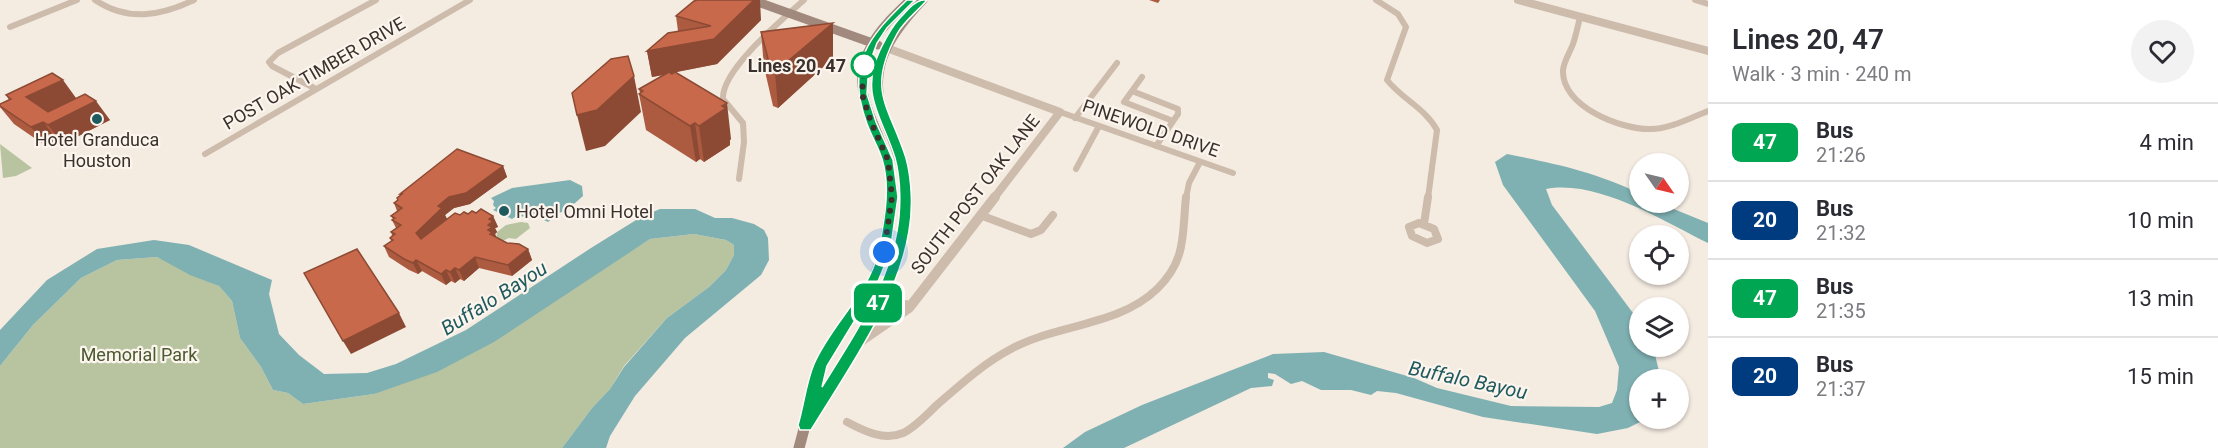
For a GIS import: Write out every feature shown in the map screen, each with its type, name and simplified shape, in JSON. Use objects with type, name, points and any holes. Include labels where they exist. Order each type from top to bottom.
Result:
[{"type":"main road","name":"SOUTH POST OAK LANE","points":[[752,0],[884,47]]},
{"type":"main road","points":[[799,448],[821,365],[876,272],[884,252],[892,197],[888,160],[862,94],[864,65],[872,43],[887,23],[910,0]]},
{"type":"main road","points":[[806,425],[853,349],[880,299],[898,257],[904,229],[905,197],[901,159],[889,132],[877,93],[876,69],[884,47],[894,31],[922,0]]},
{"type":"main road","points":[[859,38],[887,23]]},
{"type":"main road","points":[[876,134],[889,132]]},
{"type":"main road","points":[[892,197],[905,197]]},
{"type":"main road","points":[[876,272],[890,276]]},
{"type":"street","points":[[10,27],[77,0]]},
{"type":"street","points":[[95,0],[117,13],[139,16],[162,13],[194,0]]},
{"type":"street","points":[[316,89],[272,66],[269,62],[278,53],[376,0]]},
{"type":"street","name":"POST OAK TIMBER DRIVE","points":[[205,154],[470,0]]},
{"type":"street","points":[[739,179],[744,131],[742,121],[727,106],[722,96],[724,85],[732,73],[804,0]]},
{"type":"street","points":[[1376,0],[1400,14],[1405,20],[1406,27],[1387,80],[1392,88],[1420,107],[1432,119],[1437,130],[1424,224]]},
{"type":"street","points":[[1518,0],[1708,51]]},
{"type":"street","points":[[1695,0],[1708,4]]},
{"type":"street","points":[[1580,17],[1563,70],[1566,85],[1583,108],[1602,117],[1644,129],[1654,129],[1708,111]]},
{"type":"street","name":"SOUTH POST OAK LANE","points":[[853,349],[874,330],[900,316],[1060,112],[884,47]]},
{"type":"street","points":[[1075,118],[1117,63]]},
{"type":"street","points":[[1142,77],[1124,102],[1173,121]]},
{"type":"street","points":[[1132,91],[1175,106],[1178,111],[1156,146]]},
{"type":"street","name":"PINEWOLD DRIVE","points":[[1060,112],[1233,173]]},
{"type":"street","points":[[1076,169],[1099,126]]},
{"type":"street","points":[[847,422],[877,436],[897,435],[905,432],[986,364],[1014,346],[1133,306],[1155,292],[1171,274],[1184,244],[1188,187],[1200,162]]},
{"type":"street","points":[[980,215],[1031,234],[1042,230],[1053,215]]},
{"type":"street","name":"SOUTH POST OAK LANE","points":[[880,299],[886,310],[892,312],[915,298]]},
{"type":"green space","points":[[0,144],[32,168],[16,176],[3,178]]},
{"type":"green space","points":[[528,223],[530,228],[516,239],[509,238],[496,244],[497,232],[506,225]]},
{"type":"green space","name":"Memorial Park","points":[[694,234],[726,240],[734,245],[734,255],[726,270],[709,287],[667,318],[624,366],[610,389],[592,408],[562,448],[0,448],[0,366],[33,325],[81,278],[117,260],[157,257],[219,286],[232,301],[240,338],[261,367],[273,390],[288,393],[303,404],[374,394],[584,280],[650,239]]},
{"type":"water","points":[[1507,154],[1590,174],[1629,189],[1629,204],[1586,190],[1546,189],[1552,205],[1629,308],[1629,357],[1656,357],[1658,369],[1629,369],[1629,428],[1597,434],[1483,417],[1396,393],[1377,391],[1371,395],[1351,390],[1321,390],[1302,381],[1291,384],[1275,374],[1268,373],[1268,378],[1274,380],[1272,386],[1251,388],[1124,448],[1063,448],[1085,432],[1142,405],[1273,354],[1324,352],[1414,378],[1437,388],[1511,406],[1599,407],[1612,403],[1617,390],[1619,367],[1595,311],[1503,185],[1495,162]]},
{"type":"water","points":[[570,180],[582,186],[583,196],[567,210],[551,214],[555,217],[548,222],[531,214],[528,217],[516,216],[512,219],[493,210],[496,208],[491,198],[512,188]]},
{"type":"water","points":[[660,209],[695,209],[715,218],[732,218],[754,224],[764,230],[768,238],[769,260],[761,275],[685,338],[635,396],[610,436],[606,448],[562,448],[592,408],[610,389],[624,367],[667,318],[709,287],[726,270],[734,255],[734,245],[726,240],[694,234],[650,239],[494,342],[437,372],[374,394],[303,404],[288,393],[273,390],[261,367],[240,338],[232,301],[219,286],[190,275],[157,257],[117,260],[81,278],[33,325],[0,366],[0,330],[47,280],[97,249],[154,240],[189,245],[272,280],[269,294],[279,334],[299,355],[324,374],[367,373],[396,364],[466,330],[591,248],[641,217]]},
{"type":"water","points":[[1648,213],[1684,213],[1708,223],[1708,243],[1689,234],[1689,225],[1672,225]]},
{"type":"building","points":[[697,0],[754,0],[714,39],[647,51],[668,33],[711,26],[676,16]]},
{"type":"building","points":[[833,23],[775,72],[771,70],[761,32]]},
{"type":"building","points":[[628,56],[634,76],[597,110],[577,115],[572,93],[611,59]]},
{"type":"building","points":[[669,72],[672,74],[675,72],[727,103],[722,106],[726,108],[699,126],[695,123],[690,126],[639,94],[643,91],[639,89]]},
{"type":"building","points":[[52,73],[63,80],[26,97],[48,112],[85,94],[96,101],[48,125],[43,122],[31,127],[0,106],[11,99],[6,95]]},
{"type":"building","points":[[457,149],[503,166],[466,193],[449,197],[438,206],[442,208],[416,233],[421,239],[455,213],[460,215],[472,211],[476,213],[481,209],[493,216],[489,219],[493,221],[488,225],[492,227],[488,230],[492,232],[490,234],[507,243],[519,244],[528,249],[508,265],[475,257],[459,270],[455,268],[450,272],[446,270],[441,274],[416,260],[413,263],[404,259],[384,246],[393,240],[390,238],[395,234],[391,232],[401,225],[392,220],[395,218],[391,216],[402,208],[394,203],[402,194],[400,194]]},
{"type":"building","points":[[357,249],[399,313],[343,341],[304,273]]},
{"type":"bus line","name":"47","points":[[910,0],[884,26],[872,43],[864,65],[862,94],[871,122],[888,160],[892,197],[884,252],[873,281],[821,365],[806,425],[853,349],[880,299],[898,257],[904,229],[905,197],[901,159],[885,122],[877,93],[876,69],[884,47],[894,31],[923,0]]},
{"type":"place","name":"Lines 20, 47","points":[[864,65]]},
{"type":"place","name":"Hotel Granduca Houston","points":[[97,119]]},
{"type":"place","name":"Hotel Omni Hotel","points":[[504,211]]},
{"type":"route","points":[[864,65],[862,94],[871,122],[888,160],[892,197],[884,252]]},
{"type":"water label","name":"Buffalo Bayou","points":[[494,298]]},
{"type":"water label","name":"Buffalo Bayou","points":[[1468,380]]}]
